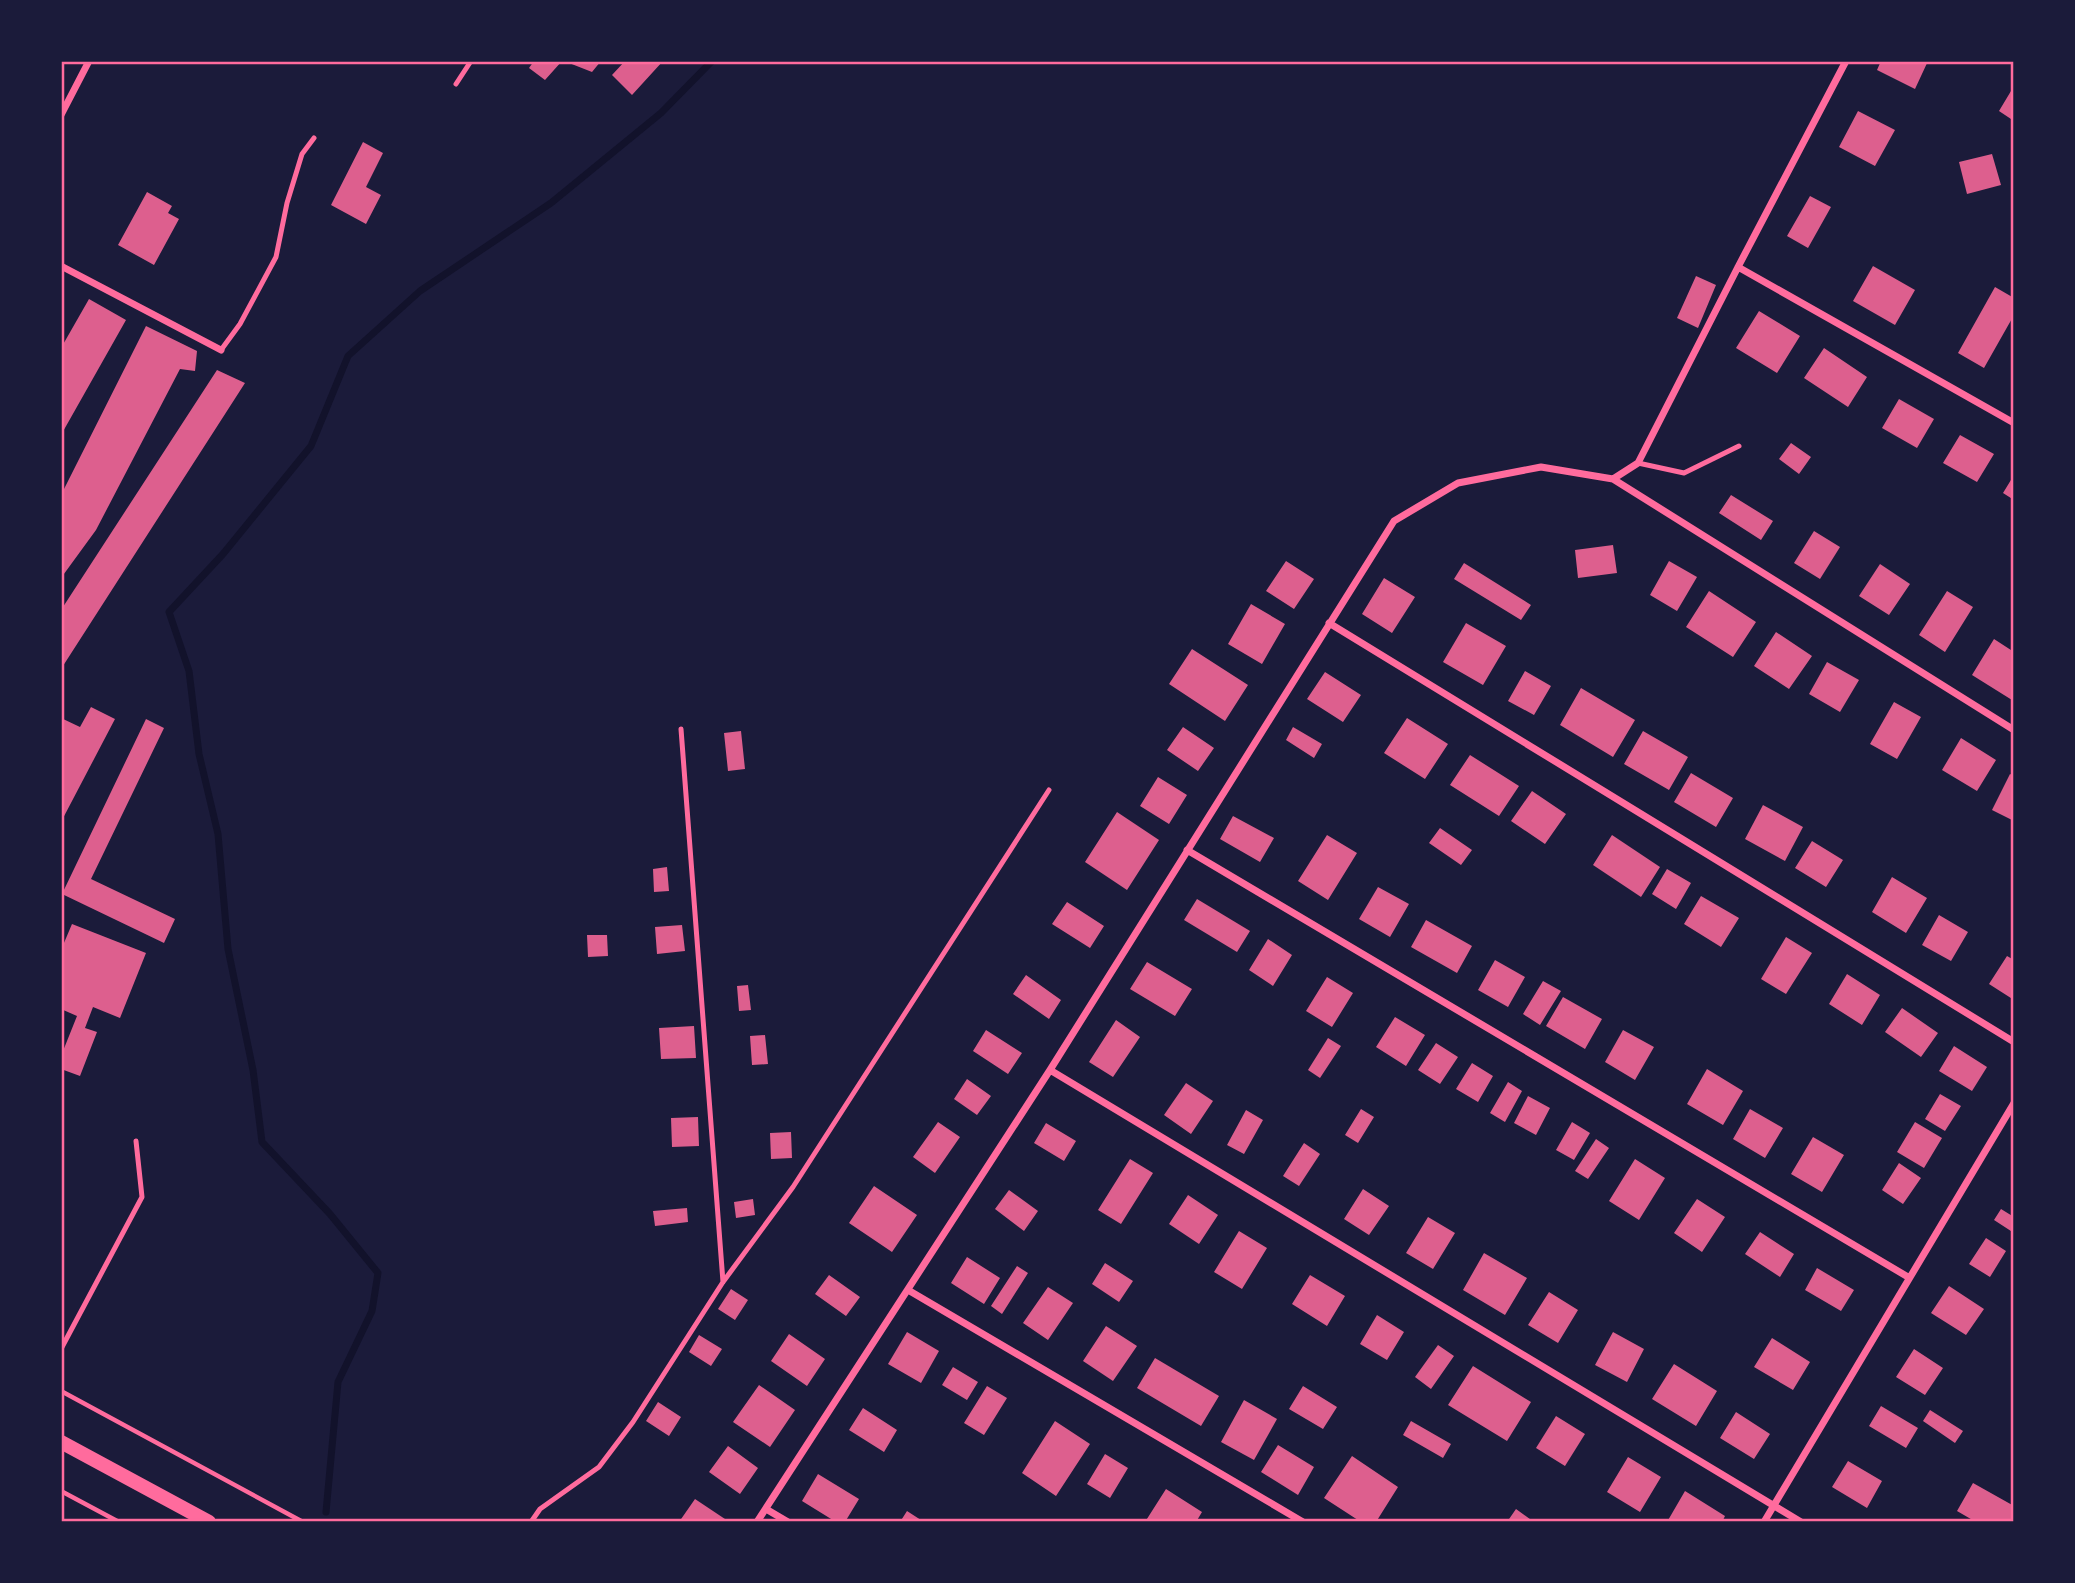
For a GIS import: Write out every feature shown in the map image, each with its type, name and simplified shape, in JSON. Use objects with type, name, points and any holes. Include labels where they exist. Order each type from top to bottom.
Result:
[{"type":"main road","points":[[61,1442],[209,1522]]},
{"type":"street","points":[[61,115],[89,61]]},
{"type":"street","points":[[1614,479],[1638,463],[1846,61]]},
{"type":"street","points":[[61,266],[221,350]]},
{"type":"street","points":[[1738,267],[2014,423]]},
{"type":"street","points":[[757,1522],[1050,1070],[1394,520],[1458,483],[1541,467],[1614,479],[2014,730]]},
{"type":"street","points":[[1329,623],[2014,1042]]},
{"type":"street","points":[[1187,850],[1909,1277]]},
{"type":"street","points":[[1050,1070],[1801,1522]]},
{"type":"street","points":[[1764,1522],[2014,1103]]},
{"type":"street","points":[[908,1290],[1303,1522]]},
{"type":"street","points":[[766,1509],[788,1522]]},
{"type":"lane","points":[[456,84],[471,61]]},
{"type":"lane","points":[[221,350],[240,324],[276,257],[287,203],[302,154],[314,138]]},
{"type":"lane","points":[[1638,463],[1684,473],[1739,446]]},
{"type":"lane","points":[[681,729],[723,1282]]},
{"type":"lane","points":[[531,1522],[540,1509],[599,1467],[633,1422],[723,1282],[793,1187],[1049,790]]},
{"type":"lane","points":[[61,1349],[142,1197],[136,1141]]},
{"type":"path","points":[[61,1391],[303,1522]]},
{"type":"path","points":[[61,1491],[118,1522]]},
{"type":"building","points":[[534,61],[562,61],[545,80],[529,68]]},
{"type":"building","points":[[564,61],[601,61],[592,72]]},
{"type":"building","points":[[625,61],[663,61],[632,95],[612,75]]},
{"type":"building","points":[[1881,61],[1928,61],[1915,89],[1877,70]]},
{"type":"building","points":[[2011,91],[2014,92],[2014,121],[1999,111]]},
{"type":"building","points":[[1858,111],[1895,130],[1875,166],[1839,147]]},
{"type":"building","points":[[363,142],[383,153],[366,187],[381,195],[366,224],[331,205]]},
{"type":"building","points":[[1992,154],[2001,185],[1967,194],[1959,162]]},
{"type":"building","points":[[147,192],[172,206],[168,213],[179,219],[154,265],[118,245]]},
{"type":"building","points":[[1810,196],[1831,207],[1808,248],[1787,236]]},
{"type":"building","points":[[1873,266],[1915,290],[1895,325],[1853,301]]},
{"type":"building","points":[[1696,276],[1716,285],[1698,328],[1677,318]]},
{"type":"building","points":[[1995,287],[2014,298],[2014,315],[1984,368],[1958,353]]},
{"type":"building","points":[[89,299],[126,320],[61,435],[61,348]]},
{"type":"building","points":[[1759,311],[1800,336],[1777,373],[1736,348]]},
{"type":"building","points":[[146,326],[197,351],[195,371],[180,369],[96,530],[61,578],[61,495]]},
{"type":"building","points":[[1824,348],[1867,377],[1848,407],[1804,378]]},
{"type":"building","points":[[217,370],[245,383],[61,669],[61,610]]},
{"type":"building","points":[[1899,399],[1934,419],[1917,448],[1882,428]]},
{"type":"building","points":[[1960,435],[1994,454],[1977,482],[1943,463]]},
{"type":"building","points":[[1791,443],[1811,457],[1799,474],[1779,459]]},
{"type":"building","points":[[2014,475],[2014,500],[2003,493]]},
{"type":"building","points":[[1731,495],[1773,521],[1761,540],[1719,513]]},
{"type":"building","points":[[1814,531],[1840,547],[1820,579],[1794,563]]},
{"type":"building","points":[[1613,545],[1617,573],[1578,578],[1575,550]]},
{"type":"building","points":[[1286,561],[1314,579],[1294,609],[1266,591]]},
{"type":"building","points":[[1669,561],[1697,577],[1677,611],[1650,595]]},
{"type":"building","points":[[1464,563],[1531,605],[1521,620],[1454,579]]},
{"type":"building","points":[[1880,564],[1910,584],[1889,615],[1859,596]]},
{"type":"building","points":[[1384,578],[1415,597],[1392,633],[1362,614]]},
{"type":"building","points":[[1709,591],[1756,622],[1733,657],[1686,627]]},
{"type":"building","points":[[1947,591],[1973,607],[1945,652],[1919,635]]},
{"type":"building","points":[[1251,604],[1285,624],[1262,664],[1228,644]]},
{"type":"building","points":[[1466,623],[1506,646],[1483,685],[1443,662]]},
{"type":"building","points":[[1776,632],[1812,656],[1789,689],[1754,666]]},
{"type":"building","points":[[1994,639],[2014,652],[2012,700],[1972,675]]},
{"type":"building","points":[[1192,649],[1248,685],[1225,721],[1169,684]]},
{"type":"building","points":[[1827,662],[1859,680],[1840,712],[1809,694]]},
{"type":"building","points":[[1525,671],[1551,686],[1534,715],[1508,701]]},
{"type":"building","points":[[1325,672],[1361,695],[1343,722],[1307,699]]},
{"type":"building","points":[[1581,688],[1635,720],[1613,757],[1560,725]]},
{"type":"building","points":[[1894,702],[1921,717],[1897,759],[1870,744]]},
{"type":"building","points":[[91,707],[115,719],[61,822],[61,718],[80,727]]},
{"type":"building","points":[[1407,718],[1448,744],[1425,779],[1384,753]]},
{"type":"building","points":[[146,719],[164,728],[91,879],[175,919],[164,943],[62,894]]},
{"type":"building","points":[[1183,727],[1214,748],[1198,771],[1167,750]]},
{"type":"building","points":[[1293,727],[1322,744],[1314,758],[1286,740]]},
{"type":"building","points":[[741,731],[745,769],[728,771],[724,733]]},
{"type":"building","points":[[1643,731],[1688,757],[1669,790],[1624,764]]},
{"type":"building","points":[[1961,738],[1996,760],[1977,791],[1942,770]]},
{"type":"building","points":[[1470,755],[1519,786],[1499,816],[1450,785]]},
{"type":"building","points":[[1691,773],[1733,798],[1716,827],[1674,802]]},
{"type":"building","points":[[2010,774],[2014,776],[2014,821],[1992,810]]},
{"type":"building","points":[[1158,777],[1187,795],[1169,824],[1140,806]]},
{"type":"building","points":[[1532,791],[1566,814],[1545,844],[1511,821]]},
{"type":"building","points":[[1763,805],[1803,827],[1785,861],[1745,839]]},
{"type":"building","points":[[1117,812],[1159,840],[1127,890],[1085,862]]},
{"type":"building","points":[[1233,816],[1274,838],[1260,862],[1220,839]]},
{"type":"building","points":[[1440,828],[1472,850],[1461,865],[1429,843]]},
{"type":"building","points":[[1327,835],[1357,853],[1328,900],[1298,881]]},
{"type":"building","points":[[1612,835],[1660,867],[1641,897],[1593,865]]},
{"type":"building","points":[[1812,841],[1843,860],[1826,887],[1795,868]]},
{"type":"building","points":[[667,867],[669,891],[654,892],[653,869]]},
{"type":"building","points":[[1667,869],[1691,883],[1676,909],[1652,894]]},
{"type":"building","points":[[1892,877],[1927,898],[1906,933],[1872,912]]},
{"type":"building","points":[[1378,887],[1409,904],[1390,937],[1359,919]]},
{"type":"building","points":[[1701,896],[1739,918],[1721,947],[1684,924]]},
{"type":"building","points":[[1197,899],[1250,931],[1237,952],[1184,920]]},
{"type":"building","points":[[1067,902],[1104,926],[1090,948],[1052,924]]},
{"type":"building","points":[[1939,915],[1968,932],[1951,961],[1922,945]]},
{"type":"building","points":[[1426,920],[1472,946],[1457,973],[1411,947]]},
{"type":"building","points":[[72,924],[146,953],[120,1018],[93,1007],[85,1028],[97,1032],[80,1076],[61,1069],[61,1056],[77,1016],[61,1009],[61,950]]},
{"type":"building","points":[[682,925],[685,951],[657,954],[655,927]]},
{"type":"building","points":[[587,935],[607,935],[608,956],[588,957]]},
{"type":"building","points":[[1786,937],[1812,953],[1786,994],[1761,979]]},
{"type":"building","points":[[1268,939],[1292,955],[1273,986],[1249,970]]},
{"type":"building","points":[[2007,956],[2014,960],[2014,1000],[1989,984]]},
{"type":"building","points":[[1495,960],[1525,977],[1508,1007],[1478,990]]},
{"type":"building","points":[[1147,962],[1192,989],[1175,1016],[1130,989]]},
{"type":"building","points":[[1847,974],[1880,995],[1862,1025],[1829,1004]]},
{"type":"building","points":[[1026,975],[1061,1000],[1049,1019],[1013,994]]},
{"type":"building","points":[[1327,977],[1353,993],[1332,1027],[1306,1011]]},
{"type":"building","points":[[1543,981],[1561,991],[1540,1025],[1523,1014]]},
{"type":"building","points":[[748,985],[751,1010],[739,1011],[737,986]]},
{"type":"building","points":[[1563,997],[1602,1019],[1585,1049],[1546,1026]]},
{"type":"building","points":[[1902,1008],[1938,1033],[1921,1057],[1885,1032]]},
{"type":"building","points":[[1395,1017],[1425,1035],[1406,1066],[1376,1047]]},
{"type":"building","points":[[1116,1020],[1140,1037],[1113,1077],[1089,1062]]},
{"type":"building","points":[[694,1026],[696,1058],[661,1059],[659,1028]]},
{"type":"building","points":[[986,1030],[1022,1053],[1008,1074],[973,1051]]},
{"type":"building","points":[[1623,1030],[1654,1047],[1635,1080],[1605,1062]]},
{"type":"building","points":[[765,1035],[768,1064],[752,1065],[750,1036]]},
{"type":"building","points":[[1328,1038],[1341,1046],[1320,1078],[1308,1070]]},
{"type":"building","points":[[1436,1043],[1458,1057],[1440,1084],[1418,1070]]},
{"type":"building","points":[[1954,1046],[1987,1067],[1972,1091],[1939,1071]]},
{"type":"building","points":[[1472,1063],[1493,1076],[1478,1102],[1456,1089]]},
{"type":"building","points":[[1707,1069],[1743,1091],[1723,1125],[1687,1104]]},
{"type":"building","points":[[967,1079],[991,1096],[977,1115],[954,1099]]},
{"type":"building","points":[[1508,1082],[1522,1091],[1505,1122],[1490,1113]]},
{"type":"building","points":[[1186,1083],[1213,1101],[1191,1134],[1164,1115]]},
{"type":"building","points":[[1940,1094],[1961,1106],[1945,1131],[1925,1119]]},
{"type":"building","points":[[1528,1096],[1550,1108],[1536,1135],[1514,1123]]},
{"type":"building","points":[[1361,1109],[1374,1117],[1358,1143],[1345,1135]]},
{"type":"building","points":[[1750,1109],[1783,1128],[1765,1158],[1733,1139]]},
{"type":"building","points":[[1246,1110],[1263,1120],[1244,1154],[1227,1145]]},
{"type":"building","points":[[698,1117],[699,1146],[672,1147],[671,1118]]},
{"type":"building","points":[[938,1122],[960,1137],[935,1173],[913,1157]]},
{"type":"building","points":[[1572,1122],[1590,1133],[1574,1160],[1556,1150]]},
{"type":"building","points":[[1915,1122],[1942,1138],[1924,1168],[1897,1152]]},
{"type":"building","points":[[1046,1123],[1076,1141],[1064,1161],[1034,1143]]},
{"type":"building","points":[[791,1132],[792,1158],[771,1159],[770,1133]]},
{"type":"building","points":[[1813,1137],[1844,1155],[1822,1192],[1791,1174]]},
{"type":"building","points":[[1596,1139],[1609,1148],[1588,1179],[1575,1171]]},
{"type":"building","points":[[1304,1143],[1320,1154],[1299,1186],[1283,1176]]},
{"type":"building","points":[[1130,1159],[1153,1173],[1121,1224],[1098,1210]]},
{"type":"building","points":[[1635,1159],[1665,1178],[1639,1220],[1609,1201]]},
{"type":"building","points":[[1899,1163],[1921,1178],[1903,1204],[1882,1190]]},
{"type":"building","points":[[874,1186],[917,1215],[892,1252],[849,1223]]},
{"type":"building","points":[[1363,1189],[1389,1206],[1369,1235],[1344,1219]]},
{"type":"building","points":[[1009,1190],[1038,1211],[1024,1231],[995,1209]]},
{"type":"building","points":[[1188,1195],[1218,1215],[1199,1244],[1169,1224]]},
{"type":"building","points":[[753,1199],[755,1215],[736,1218],[734,1202]]},
{"type":"building","points":[[1697,1199],[1725,1217],[1702,1252],[1674,1233]]},
{"type":"building","points":[[687,1208],[688,1222],[655,1226],[653,1211]]},
{"type":"building","points":[[2001,1209],[2014,1217],[2014,1233],[1994,1220]]},
{"type":"building","points":[[1428,1217],[1455,1233],[1433,1269],[1406,1253]]},
{"type":"building","points":[[1239,1231],[1267,1248],[1242,1289],[1214,1272]]},
{"type":"building","points":[[1760,1232],[1794,1254],[1780,1277],[1745,1254]]},
{"type":"building","points":[[1986,1238],[2006,1251],[1990,1277],[1969,1264]]},
{"type":"building","points":[[1484,1253],[1527,1278],[1505,1315],[1463,1290]]},
{"type":"building","points":[[967,1257],[1000,1278],[984,1304],[951,1283]]},
{"type":"building","points":[[1105,1263],[1133,1281],[1119,1302],[1092,1284]]},
{"type":"building","points":[[1017,1266],[1028,1273],[1002,1314],[991,1306]]},
{"type":"building","points":[[1817,1268],[1854,1290],[1841,1311],[1805,1290]]},
{"type":"building","points":[[829,1275],[860,1297],[846,1316],[815,1294]]},
{"type":"building","points":[[1310,1275],[1345,1296],[1327,1326],[1292,1304]]},
{"type":"building","points":[[1949,1286],[1984,1309],[1966,1335],[1931,1313]]},
{"type":"building","points":[[1048,1287],[1073,1303],[1048,1340],[1023,1323]]},
{"type":"building","points":[[731,1289],[748,1300],[735,1320],[718,1309]]},
{"type":"building","points":[[1549,1292],[1578,1310],[1558,1343],[1528,1325]]},
{"type":"building","points":[[1377,1315],[1404,1332],[1387,1360],[1360,1344]]},
{"type":"building","points":[[1106,1326],[1137,1346],[1113,1381],[1083,1361]]},
{"type":"building","points":[[907,1332],[939,1351],[921,1383],[888,1364]]},
{"type":"building","points":[[1613,1332],[1644,1349],[1627,1382],[1595,1365]]},
{"type":"building","points":[[789,1334],[825,1359],[807,1386],[771,1361]]},
{"type":"building","points":[[699,1335],[722,1349],[711,1366],[689,1352]]},
{"type":"building","points":[[1772,1338],[1810,1362],[1793,1390],[1754,1367]]},
{"type":"building","points":[[1438,1345],[1454,1356],[1431,1389],[1415,1377]]},
{"type":"building","points":[[1914,1349],[1943,1368],[1925,1395],[1896,1377]]},
{"type":"building","points":[[1155,1358],[1219,1396],[1201,1426],[1137,1388]]},
{"type":"building","points":[[1674,1364],[1717,1391],[1696,1426],[1652,1399]]},
{"type":"building","points":[[1473,1366],[1531,1402],[1507,1441],[1448,1405]]},
{"type":"building","points":[[953,1367],[978,1382],[967,1400],[942,1385]]},
{"type":"building","points":[[759,1385],[795,1410],[770,1447],[733,1422]]},
{"type":"building","points":[[987,1386],[1007,1398],[984,1435],[964,1423]]},
{"type":"building","points":[[1303,1386],[1337,1407],[1323,1429],[1289,1409]]},
{"type":"building","points":[[1244,1400],[1277,1419],[1254,1460],[1221,1442]]},
{"type":"building","points":[[658,1402],[681,1417],[669,1436],[646,1421]]},
{"type":"building","points":[[1881,1406],[1918,1428],[1906,1448],[1869,1426]]},
{"type":"building","points":[[863,1408],[897,1430],[884,1452],[849,1430]]},
{"type":"building","points":[[1930,1410],[1963,1431],[1955,1443],[1923,1421]]},
{"type":"building","points":[[1736,1412],[1770,1434],[1754,1459],[1720,1438]]},
{"type":"building","points":[[1556,1416],[1585,1434],[1565,1466],[1536,1448]]},
{"type":"building","points":[[1055,1421],[1090,1444],[1056,1496],[1022,1473]]},
{"type":"building","points":[[1411,1421],[1451,1444],[1443,1458],[1403,1435]]},
{"type":"building","points":[[1278,1445],[1314,1467],[1298,1495],[1261,1472]]},
{"type":"building","points":[[728,1446],[758,1468],[740,1494],[709,1472]]},
{"type":"building","points":[[1105,1454],[1128,1468],[1110,1498],[1087,1484]]},
{"type":"building","points":[[1352,1456],[1398,1487],[1376,1522],[1361,1522],[1324,1498]]},
{"type":"building","points":[[1628,1457],[1661,1477],[1640,1512],[1607,1492]]},
{"type":"building","points":[[1848,1461],[1882,1481],[1867,1508],[1832,1487]]},
{"type":"building","points":[[818,1474],[859,1499],[845,1522],[836,1522],[802,1501]]},
{"type":"building","points":[[1973,1483],[2014,1506],[2014,1522],[1976,1522],[1957,1511]]},
{"type":"building","points":[[1166,1489],[1202,1512],[1196,1522],[1145,1522]]},
{"type":"building","points":[[1685,1491],[1725,1516],[1722,1522],[1667,1522]]},
{"type":"building","points":[[695,1499],[725,1519],[723,1522],[679,1522]]},
{"type":"building","points":[[1516,1509],[1534,1522],[1507,1522]]},
{"type":"building","points":[[907,1511],[924,1522],[900,1522]]},
{"type":"waterway","points":[[326,1512],[338,1382],[372,1311],[378,1273],[330,1214],[262,1142],[253,1070],[228,949],[218,834],[199,754],[189,671],[169,612],[223,554],[311,446],[348,356],[420,291],[551,203],[661,113],[712,61]]}]
